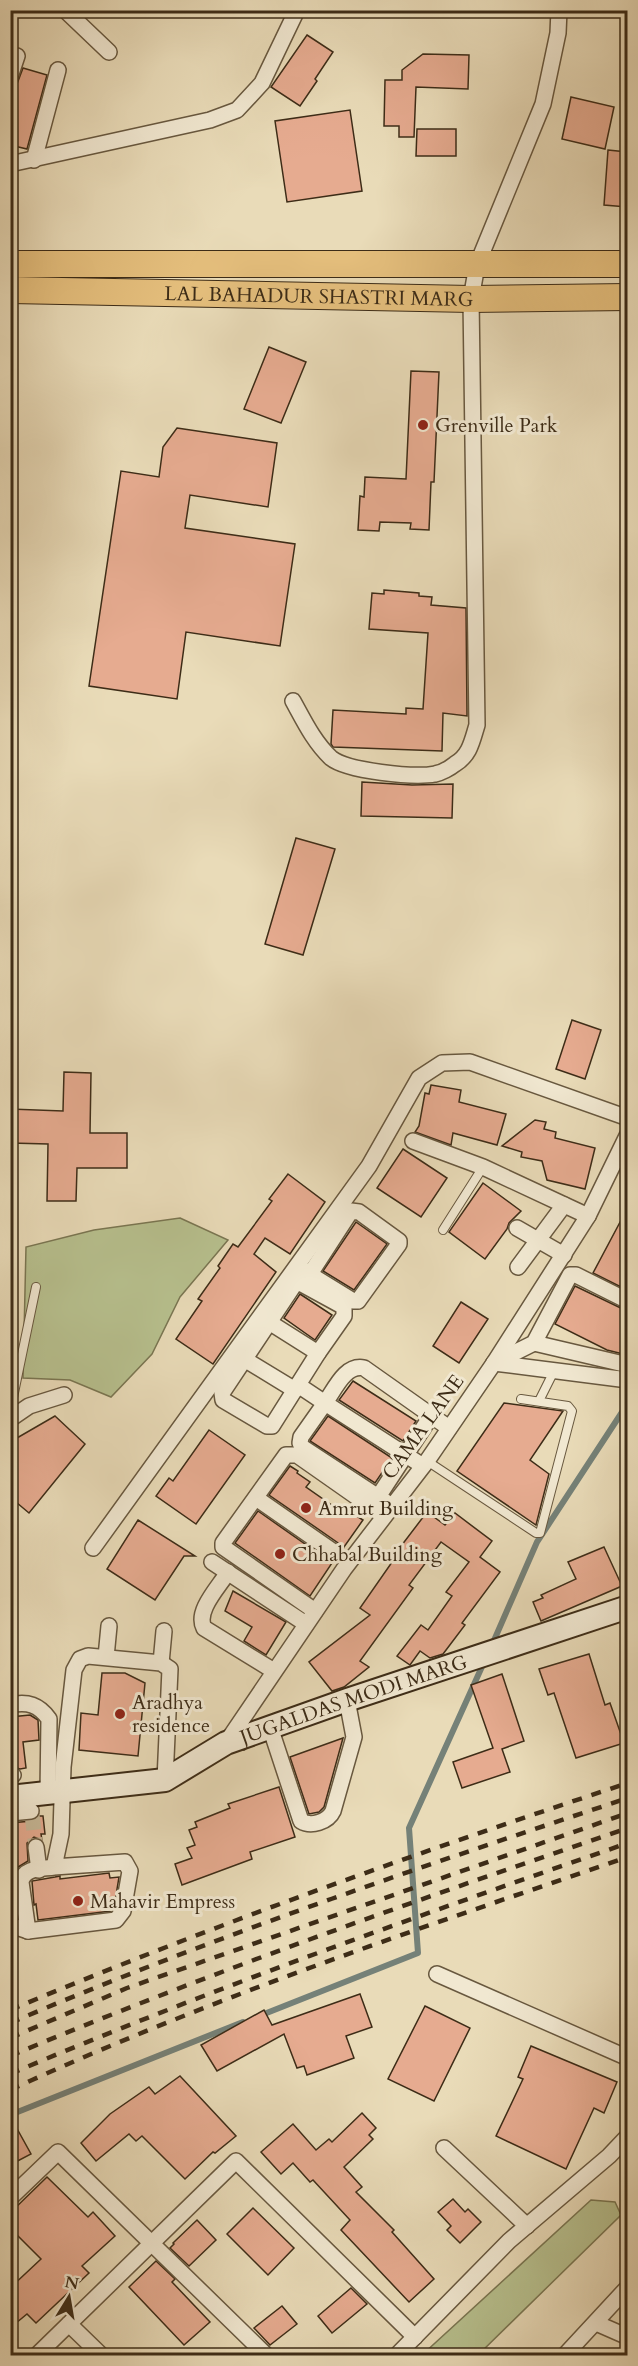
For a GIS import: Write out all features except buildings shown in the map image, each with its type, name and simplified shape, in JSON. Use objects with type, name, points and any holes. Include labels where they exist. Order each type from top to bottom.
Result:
[{"type":"main road","name":"LAL BAHADUR SHASTRI MARG","points":[[10,264],[627,264]]},
{"type":"main road","points":[[140,264],[141,292]]},
{"type":"main road","points":[[360,264],[360,297]]},
{"type":"main road","name":"LAL BAHADUR SHASTRI MARG","points":[[10,290],[471,299],[627,297]]},
{"type":"street","points":[[65,10],[109,52]]},
{"type":"street","points":[[10,164],[210,120],[237,111],[262,83],[297,10]]},
{"type":"street","points":[[293,701],[315,740],[333,760],[370,771],[408,775],[436,774],[456,764],[469,752],[477,725],[471,299],[477,265],[543,104],[558,33],[560,10]]},
{"type":"street","points":[[10,77],[17,56]]},
{"type":"street","points":[[34,160],[58,70]]},
{"type":"street","points":[[304,1270],[369,1166],[419,1078],[442,1064],[470,1062],[627,1118]]},
{"type":"street","name":"CAMA LANE","points":[[226,1743],[315,1611],[345,1560],[388,1511],[425,1463],[494,1363],[588,1216],[627,1134]]},
{"type":"street","points":[[413,1141],[483,1167],[588,1216]]},
{"type":"street","points":[[518,1267],[564,1205]]},
{"type":"street","points":[[93,1548],[304,1270],[351,1211],[359,1212],[399,1241],[358,1301],[353,1301],[304,1270]]},
{"type":"street","points":[[517,1228],[564,1255]]},
{"type":"street","points":[[494,1363],[534,1343],[570,1275],[576,1275],[627,1301]]},
{"type":"street","points":[[240,1356],[222,1393],[223,1400],[267,1426],[272,1426],[344,1316],[344,1307],[300,1283],[294,1285],[266,1320]]},
{"type":"street","points":[[266,1320],[318,1353]]},
{"type":"street","points":[[534,1343],[627,1365]]},
{"type":"street","points":[[240,1356],[325,1403],[406,1455],[425,1463]]},
{"type":"street","points":[[494,1363],[627,1380]]},
{"type":"street","points":[[388,1511],[378,1497],[302,1447],[300,1443],[301,1437],[348,1370],[356,1366],[364,1368],[449,1428]]},
{"type":"street","points":[[10,1419],[29,1406],[64,1395]]},
{"type":"street","points":[[378,1497],[431,1416]]},
{"type":"street","points":[[315,1611],[223,1547],[286,1455],[297,1455],[388,1511]]},
{"type":"street","points":[[256,1498],[345,1560]]},
{"type":"street","points":[[212,1562],[306,1624]]},
{"type":"street","points":[[228,1572],[202,1613],[201,1622],[204,1628],[274,1671]]},
{"type":"street","name":"JUGALDAS MODI MARG","points":[[29,1794],[165,1780],[226,1743],[347,1700],[627,1607]]},
{"type":"street","points":[[106,1658],[109,1626]]},
{"type":"street","points":[[160,1663],[164,1631]]},
{"type":"street","points":[[10,1813],[29,1794],[63,1767],[74,1670],[80,1659],[88,1656],[160,1663],[170,1669],[165,1780]]},
{"type":"street","points":[[270,1727],[301,1821],[310,1825],[328,1819],[333,1811],[354,1737],[347,1700]]},
{"type":"street","points":[[10,1705],[31,1704],[42,1710],[49,1719],[29,1794]]},
{"type":"street","points":[[29,1794],[61,1834],[54,1867]]},
{"type":"street","points":[[36,1847],[39,1870]]},
{"type":"street","points":[[10,1925],[28,1931],[116,1920],[123,1911],[130,1871],[125,1862],[27,1871],[22,1876],[21,1882],[28,1931]]},
{"type":"street","points":[[437,1974],[627,2058]]},
{"type":"street","points":[[396,2355],[509,2241],[609,2156],[627,2136]]},
{"type":"street","points":[[444,2148],[526,2226]]},
{"type":"street","points":[[10,2198],[58,2152],[267,2355]]},
{"type":"street","points":[[36,2355],[236,2162],[415,2337]]},
{"type":"street","points":[[564,2355],[627,2288]]},
{"type":"street","points":[[596,2323],[627,2337]]},
{"type":"street","points":[[69,2324],[102,2355]]},
{"type":"lane","points":[[443,1230],[483,1167]]},
{"type":"lane","points":[[10,1412],[36,1287]]},
{"type":"lane","points":[[539,1401],[554,1371]]},
{"type":"lane","points":[[425,1463],[536,1533],[540,1533],[572,1411],[568,1406],[520,1399]]},
{"type":"green space","points":[[180,1218],[228,1240],[180,1297],[152,1354],[111,1397],[70,1380],[23,1378],[26,1247],[94,1230]]},
{"type":"green space","points":[[591,2200],[615,2202],[621,2215],[478,2355],[422,2355]]},
{"type":"waterway","points":[[492,1645],[537,1542],[628,1403]]},
{"type":"waterway","points":[[259,2016],[418,1953],[409,1828],[485,1660]]},
{"type":"waterway","points":[[10,2115],[243,2022]]},
{"type":"tunnel","points":[[32,1815],[36,1847]]},
{"type":"railway","points":[[10,2010],[163,1948],[317,1890],[628,1783]]},
{"type":"railway","points":[[10,2023],[239,1932],[628,1798]]},
{"type":"railway","points":[[10,2038],[127,1988],[628,1813]]},
{"type":"railway","points":[[10,2056],[240,1965],[628,1828]]},
{"type":"railway","points":[[10,2074],[240,1982],[628,1843]]},
{"type":"railway","points":[[10,2090],[85,2056],[239,1995],[394,1938],[628,1857]]},
{"type":"place","name":"Grenville Park","points":[[423,425]]},
{"type":"place","name":"Amrut Building","points":[[306,1508]]},
{"type":"place","name":"Chhabal Building","points":[[280,1554]]},
{"type":"place","name":"Aradhya residence","points":[[120,1714]]},
{"type":"place","name":"Mahavir Empress","points":[[78,1901]]}]
